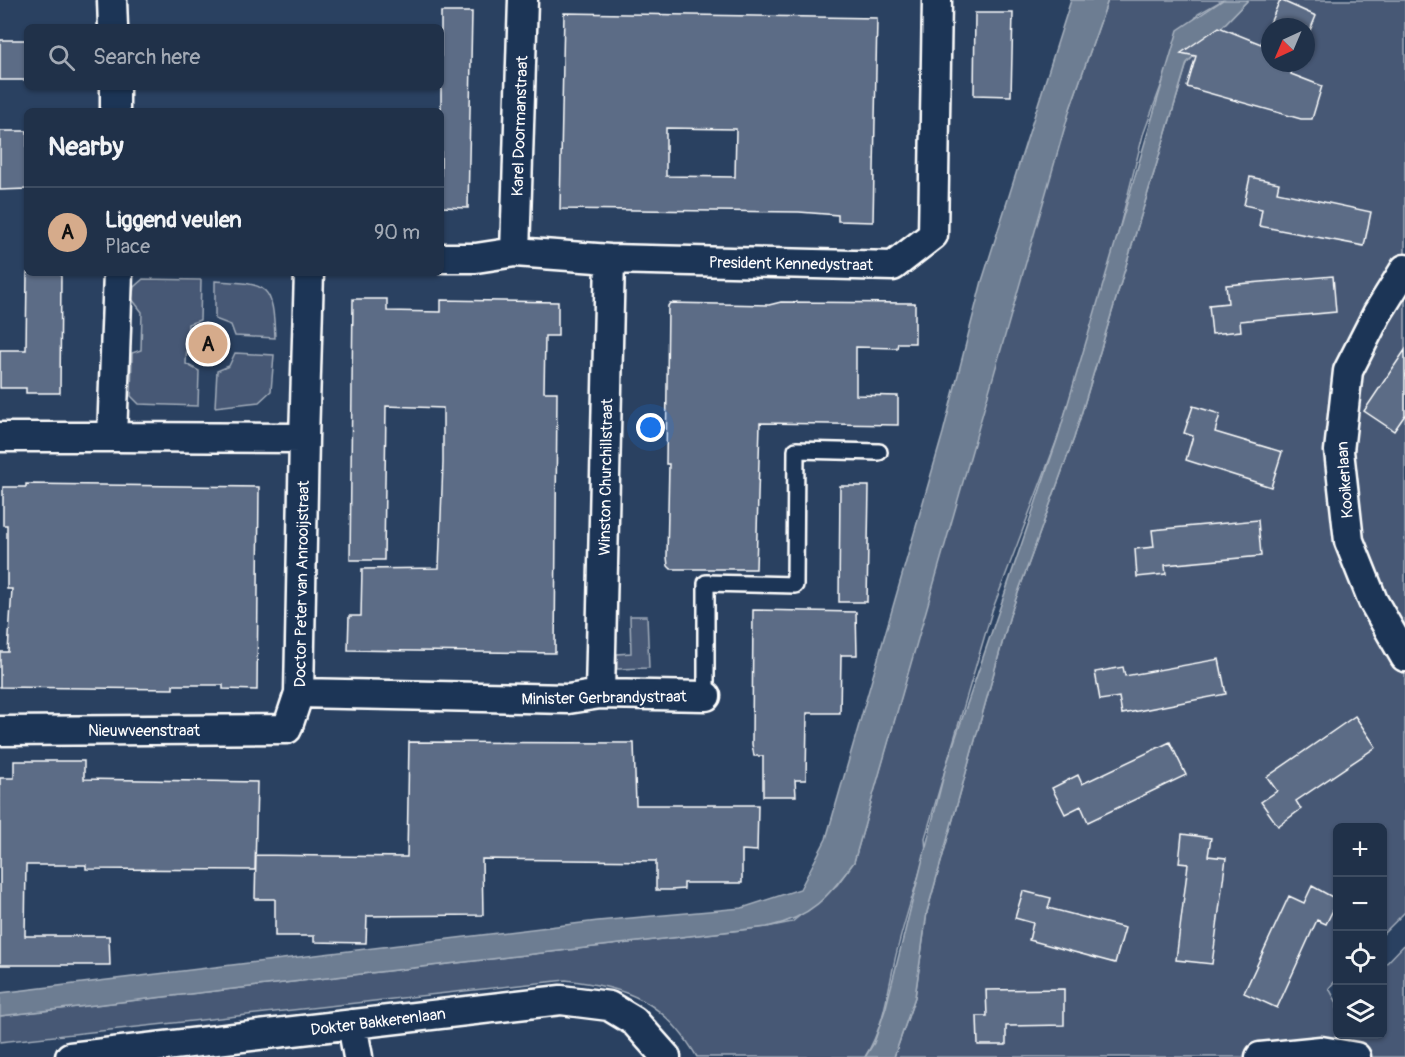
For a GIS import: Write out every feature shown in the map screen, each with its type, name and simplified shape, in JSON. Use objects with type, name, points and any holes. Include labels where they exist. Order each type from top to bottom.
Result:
[{"type":"street","points":[[112,0],[113,24]]},
{"type":"street","name":"Karel Doormanstraat","points":[[515,252],[523,0]]},
{"type":"street","name":"President Kennedystraat","points":[[444,258],[476,258],[515,252],[610,259],[893,266],[933,235],[937,0]]},
{"type":"street","points":[[115,90],[115,108]]},
{"type":"street","name":"Winston Churchillstraat","points":[[600,694],[610,259]]},
{"type":"street","name":"Kooikerlaan","points":[[1405,269],[1377,314],[1348,371],[1339,451],[1349,541],[1373,601],[1405,657]]},
{"type":"street","points":[[112,437],[118,276]]},
{"type":"street","name":"Doctor Peter van Anrooijstraat","points":[[287,729],[299,693],[309,276]]},
{"type":"street","points":[[0,437],[304,438]]},
{"type":"street","name":"Minister Gerbrandystraat","points":[[299,693],[567,699],[600,694],[706,696]]},
{"type":"street","name":"Nieuwveenstraat","points":[[0,731],[287,729]]},
{"type":"street","name":"Dokter Bakkerenlaan","points":[[70,1057],[561,1000],[609,1006],[634,1021],[666,1057]]},
{"type":"street","points":[[352,1024],[358,1057]]},
{"type":"street","points":[[1260,1057],[1320,1051],[1356,1057]]},
{"type":"lane","name":"Minister Gerbrandystraat","points":[[706,696],[706,583],[795,585],[796,450],[879,452]]},
{"type":"shaded area","points":[[1071,0],[1108,0],[1070,109],[854,862],[818,904],[796,918],[767,927],[0,1016],[0,993],[598,921],[742,908],[800,889],[826,839],[943,433],[982,281]]},
{"type":"shaded area","points":[[1108,0],[1223,0],[1198,14],[1175,48],[1143,135],[1104,289],[1058,437],[992,611],[925,838],[926,852],[901,936],[884,1012],[865,1057],[697,1057],[671,1022],[643,1000],[608,988],[566,980],[0,1042],[0,1016],[767,927],[792,922],[837,885],[854,862],[1059,140]]},
{"type":"shaded area","points":[[1223,0],[1248,0],[1187,63],[1074,438],[1010,615],[927,912],[915,997],[894,1057],[865,1057],[874,1043],[886,1007],[946,766],[1058,437],[1178,30]]},
{"type":"shaded area","points":[[1248,0],[1405,0],[1405,912],[1387,930],[1387,823],[1333,823],[1333,984],[1329,988],[1333,996],[1333,1039],[1387,1039],[1387,963],[1405,944],[1405,1057],[894,1057],[915,997],[927,912],[1010,615],[1074,438],[1187,63]]},
{"type":"shaded area","points":[[143,279],[201,280],[200,320],[188,324],[186,364],[199,371],[198,406],[139,404],[131,396],[132,353],[141,350],[142,312],[132,299],[134,287]]},
{"type":"shaded area","points":[[215,281],[246,283],[264,290],[272,306],[275,338],[235,336],[231,325],[215,319]]},
{"type":"shaded area","points":[[235,353],[274,355],[271,391],[259,402],[215,407],[217,371],[229,366]]},
{"type":"shaded area","points":[[630,616],[647,616],[649,668],[617,669],[617,654],[631,653]]},
{"type":"building","points":[[1280,0],[1316,16],[1315,18],[1272,18]]},
{"type":"building","points":[[441,12],[472,12],[468,208],[444,207],[444,108],[441,108],[441,90],[444,90],[444,24],[441,24]]},
{"type":"building","points":[[564,13],[877,18],[873,222],[838,221],[838,215],[799,212],[560,209]],"holes":[[[666,128],[736,129],[735,177],[666,176]]]},
{"type":"building","points":[[975,13],[1013,13],[1011,96],[974,95]]},
{"type":"building","points":[[1219,27],[1261,44],[1261,72],[1292,72],[1291,74],[1322,86],[1312,119],[1301,119],[1187,87],[1196,56],[1181,53]]},
{"type":"building","points":[[0,40],[24,40],[24,80],[0,80]]},
{"type":"building","points":[[0,131],[24,131],[24,189],[0,190]]},
{"type":"building","points":[[1250,177],[1279,183],[1277,192],[1371,212],[1364,246],[1259,226],[1262,209],[1244,205]]},
{"type":"building","points":[[27,276],[61,276],[60,393],[26,393],[26,388],[0,388],[0,350],[26,350]]},
{"type":"building","points":[[1333,276],[1336,312],[1240,321],[1241,331],[1212,334],[1209,305],[1228,303],[1226,285]]},
{"type":"building","points":[[353,299],[387,299],[387,311],[441,312],[441,300],[558,302],[558,336],[545,336],[544,392],[557,392],[555,653],[348,650],[349,616],[361,616],[362,569],[439,568],[443,463],[443,408],[386,406],[384,560],[350,560]]},
{"type":"building","points":[[781,302],[915,303],[915,343],[898,343],[897,348],[856,347],[856,395],[898,396],[898,425],[760,423],[756,569],[671,569],[668,566],[667,557],[668,306],[670,303],[769,305]]},
{"type":"building","points":[[1405,350],[1405,415],[1394,431],[1364,411]]},
{"type":"building","points":[[1193,406],[1220,414],[1215,432],[1282,452],[1271,487],[1186,460],[1193,436],[1184,433]]},
{"type":"building","points":[[26,484],[259,487],[257,690],[223,689],[223,685],[173,685],[173,689],[0,687],[0,652],[8,652],[12,589],[7,589],[7,525],[3,525],[3,487],[26,487]]},
{"type":"building","points":[[840,486],[869,486],[867,602],[839,602]]},
{"type":"building","points":[[1258,520],[1261,556],[1165,565],[1166,574],[1137,577],[1135,549],[1154,547],[1152,530]]},
{"type":"building","points":[[753,610],[856,612],[857,655],[841,655],[840,713],[807,713],[806,780],[795,780],[796,796],[763,796],[763,756],[754,756],[752,744]]},
{"type":"building","points":[[1219,659],[1226,694],[1122,714],[1119,697],[1100,700],[1095,672],[1123,667],[1125,676]]},
{"type":"building","points":[[1355,716],[1376,747],[1296,801],[1301,809],[1278,826],[1261,802],[1277,791],[1267,777]]},
{"type":"building","points":[[409,742],[634,743],[636,805],[758,805],[757,851],[742,850],[742,883],[684,883],[684,889],[671,890],[656,890],[656,861],[482,859],[483,915],[367,916],[366,943],[314,942],[314,936],[275,936],[275,899],[255,899],[256,855],[407,857]]},
{"type":"building","points":[[1170,742],[1186,775],[1088,822],[1081,806],[1065,814],[1052,788],[1078,775],[1082,784]]},
{"type":"building","points":[[14,761],[84,761],[84,779],[257,782],[255,870],[86,869],[86,865],[26,865],[25,936],[109,936],[110,965],[0,965],[0,778],[14,778]]},
{"type":"building","points":[[1182,834],[1211,838],[1208,856],[1226,858],[1212,964],[1176,960],[1188,864],[1179,863]]},
{"type":"building","points":[[1312,886],[1333,897],[1333,910],[1326,924],[1317,920],[1277,1008],[1244,993],[1289,896],[1304,903]]},
{"type":"building","points":[[1023,891],[1051,898],[1048,908],[1125,928],[1115,963],[1029,940],[1033,923],[1015,918]]},
{"type":"building","points":[[1064,989],[1064,1025],[1006,1026],[1006,1045],[978,1045],[977,1016],[987,1016],[986,990]]},
{"type":"place","name":"Liggend veulen","points":[[208,344]]}]
